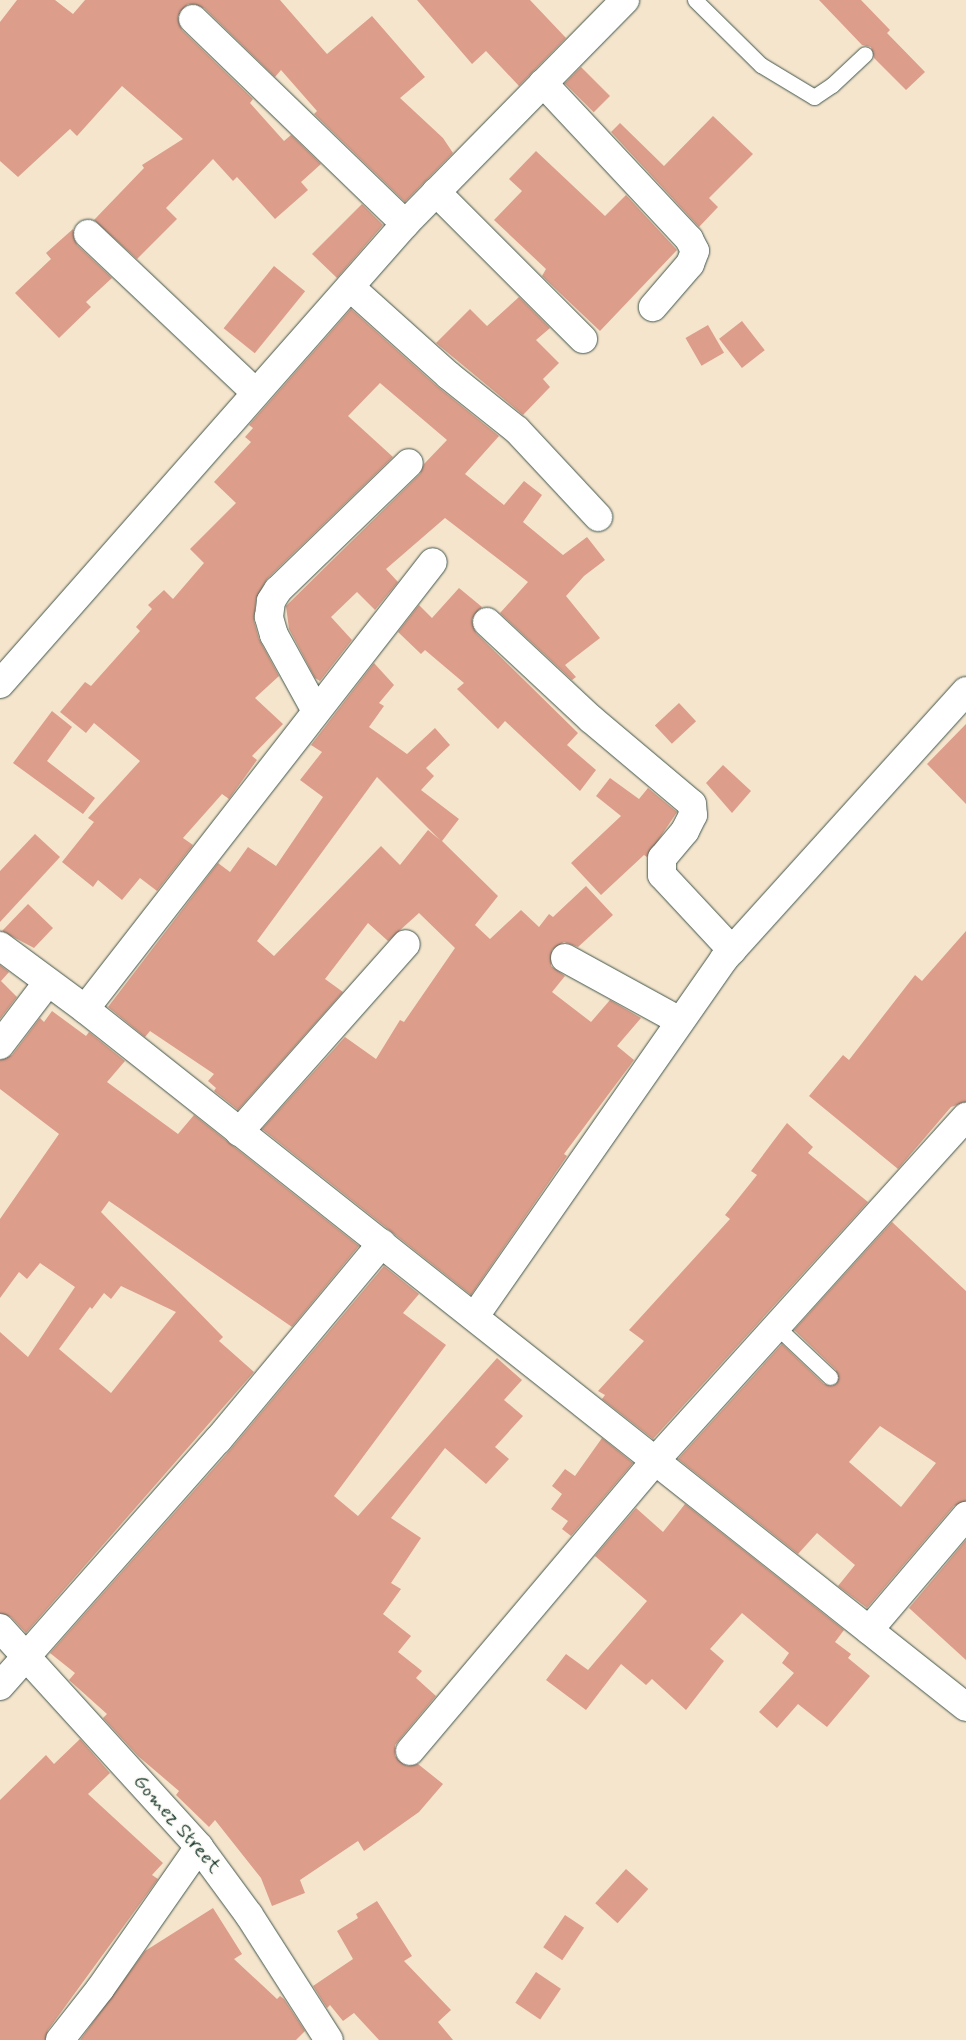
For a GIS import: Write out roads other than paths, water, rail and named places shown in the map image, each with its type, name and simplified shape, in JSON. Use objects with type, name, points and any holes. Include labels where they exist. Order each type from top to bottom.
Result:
[{"type":"street","points":[[0,684],[405,224],[625,0]]},
{"type":"street","points":[[193,20],[405,224]]},
{"type":"street","points":[[543,83],[689,239],[695,251],[690,264],[653,307]]},
{"type":"street","points":[[436,192],[583,339]]},
{"type":"street","points":[[88,234],[256,393]]},
{"type":"street","points":[[350,287],[448,375],[517,430],[598,518]]},
{"type":"street","points":[[316,712],[274,635],[269,617],[271,601],[278,590],[409,463]]},
{"type":"street","points":[[85,1009],[433,562]]},
{"type":"street","points":[[487,622],[591,719],[692,804],[693,815],[685,831],[662,858],[662,875],[732,950]]},
{"type":"street","points":[[475,1316],[680,1021],[732,950],[966,691]]},
{"type":"street","points":[[239,1132],[406,944]]},
{"type":"street","points":[[0,946],[85,1009],[475,1316],[966,1707]]},
{"type":"street","points":[[565,958],[680,1021]]},
{"type":"street","points":[[0,1045],[48,982]]},
{"type":"street","points":[[410,1752],[655,1461],[966,1117]]},
{"type":"street","points":[[0,1686],[25,1654],[218,1440],[382,1243]]},
{"type":"street","points":[[869,1630],[966,1516]]},
{"type":"street","name":"Gomez Street","points":[[0,1628],[198,1847],[249,1915],[329,2040]]},
{"type":"street","points":[[60,2040],[100,1989],[198,1847]]},
{"type":"lane","points":[[695,0],[762,65],[814,97],[832,85],[865,54]]},
{"type":"lane","points":[[777,1327],[830,1377]]}]
